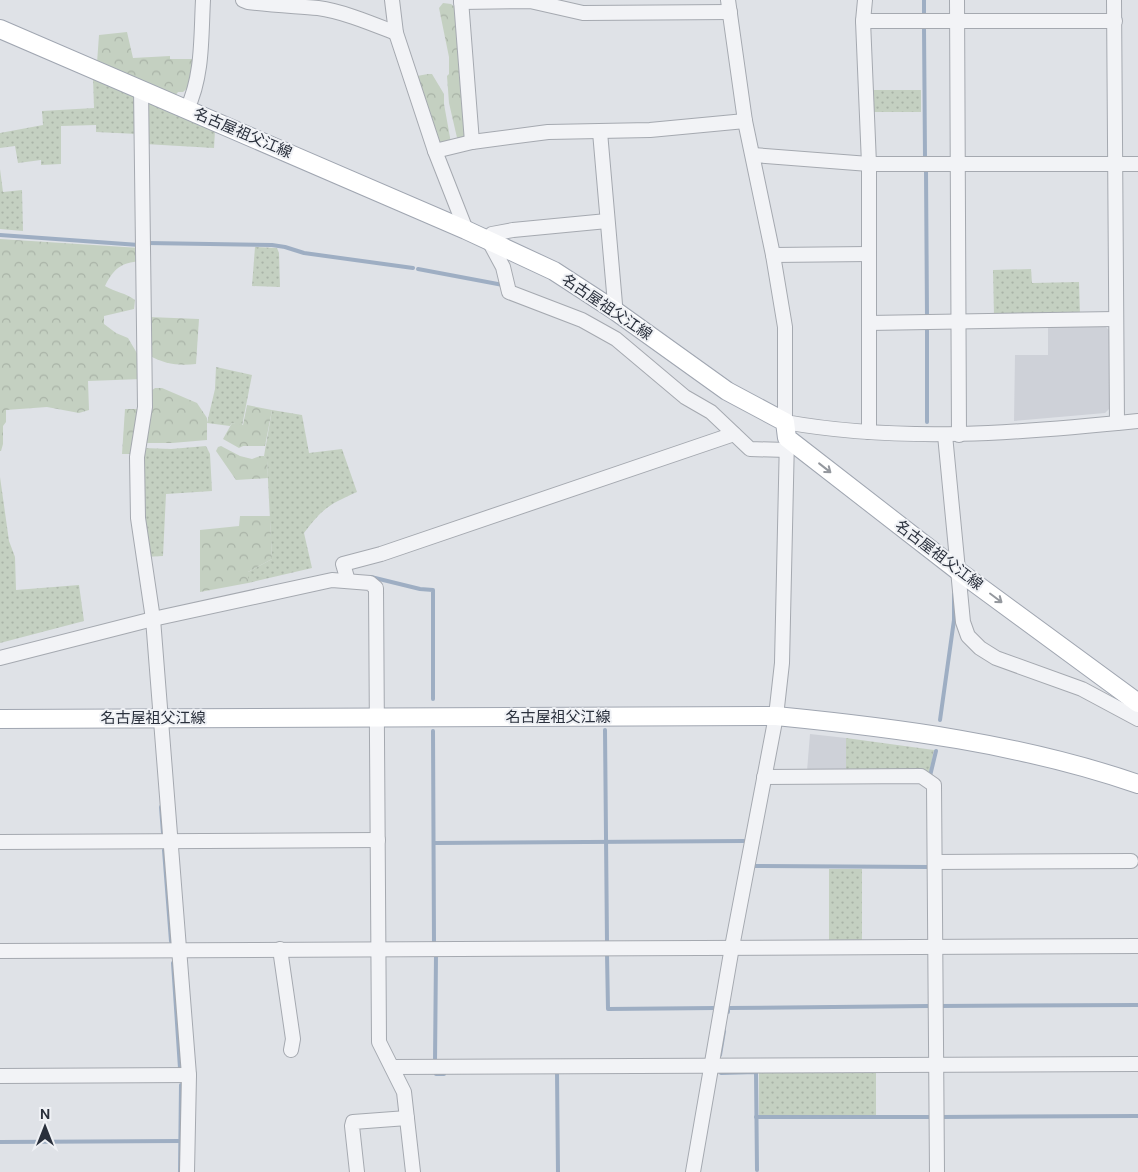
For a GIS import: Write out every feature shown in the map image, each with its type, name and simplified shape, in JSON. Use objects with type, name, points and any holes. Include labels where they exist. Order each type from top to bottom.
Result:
[{"type":"main road","name":"名古屋祖父江線","points":[[0,29],[466,230],[554,271],[614,310],[727,391],[958,570],[1138,704]]},
{"type":"main road","name":"名古屋祖父江線","points":[[0,719],[776,716],[935,735],[1021,752],[1111,775],[1138,784]]},
{"type":"street","points":[[187,109],[195,94],[198,75],[203,0]]},
{"type":"street","points":[[243,0],[282,6],[320,8],[396,33]]},
{"type":"street","points":[[392,0],[396,33],[435,151],[466,230]]},
{"type":"street","points":[[865,0],[863,21],[869,164],[869,432]]},
{"type":"street","points":[[957,0],[959,322],[952,435],[958,570],[963,622],[968,636],[980,648],[996,658],[1082,689],[1138,719]]},
{"type":"street","points":[[1114,0],[1117,423]]},
{"type":"street","points":[[472,142],[461,1],[530,2],[583,13],[729,6],[745,121],[773,255],[785,326],[786,437],[782,663],[776,716],[732,947],[693,1172]]},
{"type":"street","points":[[863,21],[1115,21]]},
{"type":"street","points":[[141,89],[146,407],[138,457],[138,518],[153,619],[189,1075],[187,1172]]},
{"type":"street","points":[[435,151],[472,142],[548,132],[656,130],[745,121]]},
{"type":"street","points":[[600,132],[614,310]]},
{"type":"street","points":[[753,154],[869,164],[1138,164]]},
{"type":"street","points":[[607,221],[512,230],[492,234],[489,241],[502,267],[509,292],[582,320],[616,339],[685,397],[712,412],[750,449],[820,428],[952,435],[1138,421]]},
{"type":"street","points":[[773,255],[869,254]]},
{"type":"street","points":[[869,323],[1116,319]]},
{"type":"street","points":[[348,581],[343,564],[382,554],[734,434]]},
{"type":"street","points":[[0,658],[153,619],[332,580],[370,583],[376,588],[379,1042],[404,1092],[413,1172]]},
{"type":"street","points":[[764,777],[920,776],[934,785],[937,1172]]},
{"type":"street","points":[[0,842],[378,840]]},
{"type":"street","points":[[935,862],[1132,861]]},
{"type":"street","points":[[0,951],[1138,946]]},
{"type":"street","points":[[280,949],[293,1039],[291,1050]]},
{"type":"street","points":[[392,1067],[1138,1064]]},
{"type":"street","points":[[0,1076],[189,1075]]},
{"type":"street","points":[[357,1172],[353,1122],[407,1118]]},
{"type":"shaded area","points":[[1104,325],[1110,331],[1111,407],[1105,413],[1014,421],[1015,355],[1048,355],[1048,327]]},
{"type":"shaded area","points":[[810,734],[846,738],[846,771],[807,771]]},
{"type":"green space","points":[[443,3],[451,4],[457,9],[467,135],[458,142],[449,103],[447,76],[449,74],[449,57],[439,8]]},
{"type":"green space","points":[[127,32],[133,58],[170,56],[170,59],[194,59],[193,83],[175,96],[97,63],[99,35]]},
{"type":"green space","points":[[432,74],[444,94],[451,143],[436,143],[417,76]]},
{"type":"green space","points":[[93,77],[136,94],[138,134],[96,132],[96,125],[61,126],[61,164],[41,165],[41,160],[18,163],[15,146],[0,148],[0,133],[43,125],[42,111],[94,108]]},
{"type":"green space","points":[[873,90],[921,90],[921,112],[873,112]]},
{"type":"green space","points":[[147,100],[215,130],[214,148],[145,144]]},
{"type":"green space","points":[[0,169],[3,192],[22,190],[23,231],[0,229]]},
{"type":"green space","points":[[0,239],[140,248],[140,261],[123,265],[115,271],[105,286],[135,300],[134,309],[104,316],[104,324],[116,333],[128,338],[138,355],[143,379],[88,381],[89,410],[79,413],[47,407],[6,410],[1,451],[0,451]]},
{"type":"green space","points":[[255,247],[277,248],[279,253],[280,287],[252,286]]},
{"type":"green space","points":[[1031,269],[1032,283],[1079,282],[1080,315],[994,316],[993,270]]},
{"type":"green space","points":[[149,317],[199,319],[196,364],[171,364],[149,355]]},
{"type":"green space","points":[[216,367],[252,375],[242,426],[232,423],[230,426],[207,423],[215,389]]},
{"type":"green space","points":[[155,388],[162,388],[197,403],[207,418],[207,440],[144,443],[150,392]]},
{"type":"green space","points":[[247,405],[272,410],[265,446],[243,446],[239,448],[223,439],[232,423],[243,425]]},
{"type":"green space","points":[[125,409],[142,409],[134,454],[122,454]]},
{"type":"green space","points":[[272,410],[302,415],[309,453],[342,449],[357,492],[327,508],[304,533],[312,568],[248,583],[248,572],[272,559],[267,461],[264,456]]},
{"type":"green space","points":[[206,446],[210,454],[212,491],[166,494],[163,556],[145,557],[143,448],[171,449]]},
{"type":"green space","points":[[221,446],[240,456],[252,459],[264,456],[267,460],[268,478],[236,480],[216,451]]},
{"type":"green space","points":[[0,477],[9,541],[15,557],[16,590],[79,585],[84,621],[0,643]]},
{"type":"green space","points":[[240,516],[270,516],[272,559],[248,572],[248,583],[200,592],[200,530],[239,526]]},
{"type":"green space","points":[[846,738],[934,750],[929,774],[846,771]]},
{"type":"green space","points":[[829,869],[862,869],[862,943],[829,943]]},
{"type":"green space","points":[[759,1070],[876,1070],[876,1116],[759,1116]]},
{"type":"waterway","points":[[924,0],[924,16]]},
{"type":"waterway","points":[[924,27],[925,158]]},
{"type":"waterway","points":[[926,170],[927,316]]},
{"type":"waterway","points":[[0,235],[139,245]]},
{"type":"waterway","points":[[147,243],[272,245],[304,253],[413,268]]},
{"type":"waterway","points":[[418,269],[503,285]]},
{"type":"waterway","points":[[927,329],[927,422]]},
{"type":"waterway","points":[[371,577],[420,589],[433,590],[433,699]]},
{"type":"waterway","points":[[940,720],[954,620],[954,594]]},
{"type":"waterway","points":[[605,730],[607,942]]},
{"type":"waterway","points":[[433,731],[434,943]]},
{"type":"waterway","points":[[926,774],[930,776],[936,751]]},
{"type":"waterway","points":[[161,807],[163,833]]},
{"type":"waterway","points":[[434,843],[744,841]]},
{"type":"waterway","points":[[164,850],[171,941]]},
{"type":"waterway","points":[[755,866],[929,867]]},
{"type":"waterway","points":[[607,954],[608,1009],[715,1008]]},
{"type":"waterway","points":[[435,1062],[436,955]]},
{"type":"waterway","points":[[173,963],[180,1068]]},
{"type":"waterway","points":[[940,1006],[1138,1005]]},
{"type":"waterway","points":[[728,1012],[728,1008],[929,1006]]},
{"type":"waterway","points":[[720,1055],[724,1031]]},
{"type":"waterway","points":[[554,1072],[557,1072],[558,1172]]},
{"type":"waterway","points":[[721,1073],[756,1072],[757,1170]]},
{"type":"waterway","points":[[436,1074],[444,1074]]},
{"type":"waterway","points":[[180,1172],[181,1085]]},
{"type":"waterway","points":[[941,1117],[1138,1116]]},
{"type":"waterway","points":[[756,1117],[930,1117]]},
{"type":"waterway","points":[[0,1142],[180,1141]]}]
